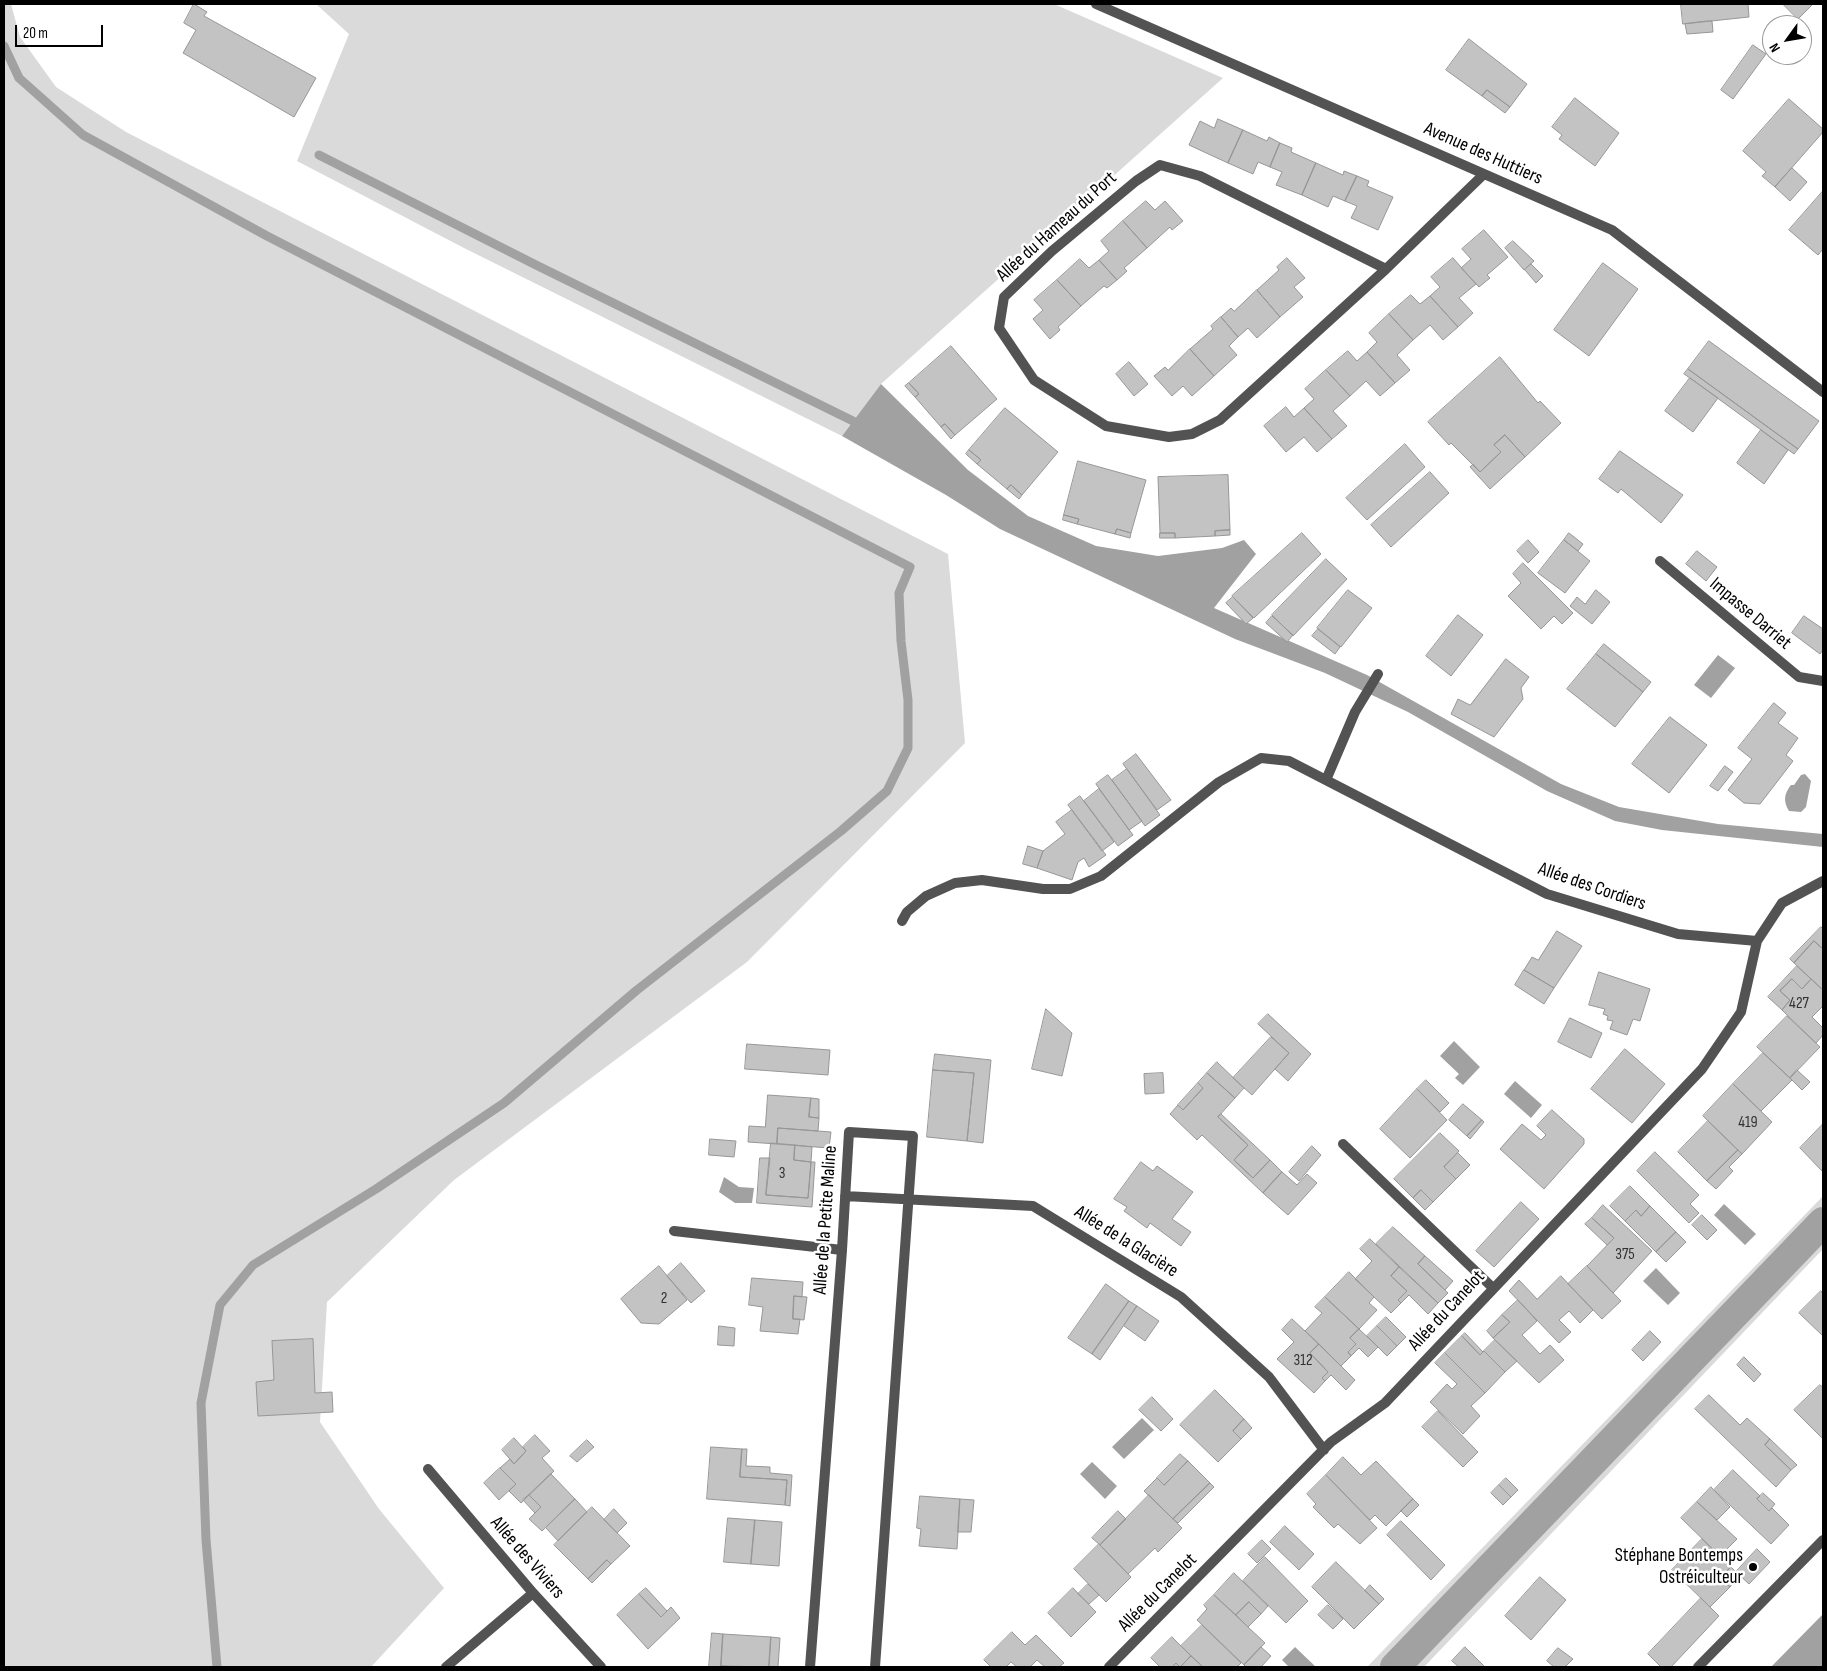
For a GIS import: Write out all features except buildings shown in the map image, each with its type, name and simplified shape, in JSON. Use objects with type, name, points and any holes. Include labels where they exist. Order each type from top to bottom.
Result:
[{"type":"street","name":"Avenue des Huttiers","points":[[1096,4],[1612,230],[1823,392]]},
{"type":"street","name":"Allée du Hameau du Port","points":[[1386,269],[1200,176],[1160,166],[1136,181],[1052,251],[1004,297],[999,328],[1034,380],[1106,426],[1169,437],[1192,434],[1220,420],[1386,269],[1484,174]]},
{"type":"street","name":"Impasse Darriet","points":[[1660,561],[1799,677],[1823,681]]},
{"type":"street","points":[[1326,780],[1355,712],[1378,674]]},
{"type":"street","name":"Allée des Cordiers","points":[[902,921],[907,912],[926,896],[955,882],[982,880],[1043,889],[1070,889],[1101,876],[1228,777],[1261,758],[1289,761],[1547,894],[1678,934],[1757,941]]},
{"type":"street","points":[[1757,941],[1782,903],[1823,880]]},
{"type":"street","name":"Allée du Canelot","points":[[1109,1667],[1324,1450],[1385,1403],[1702,1068],[1741,1012],[1757,941]]},
{"type":"street","name":"Allée de la Petite Maline","points":[[810,1667],[842,1250],[849,1132],[913,1136],[874,1667]]},
{"type":"street","points":[[1343,1144],[1492,1288]]},
{"type":"street","name":"Allée de la Glacière","points":[[845,1196],[1034,1206],[1181,1297],[1269,1377],[1324,1450]]},
{"type":"street","points":[[674,1231],[842,1250]]},
{"type":"street","name":"Allée des Viviers","points":[[428,1470],[533,1593],[601,1667]]},
{"type":"street","points":[[1698,1667],[1823,1540]]},
{"type":"street","points":[[446,1667],[533,1593]]},
{"type":"shaded area","points":[[4,4],[11,4],[20,37],[56,87],[126,132],[948,554],[965,743],[747,962],[454,1180],[327,1302],[320,1422],[379,1509],[444,1588],[371,1667],[4,1667]]},
{"type":"shaded area","points":[[316,4],[1054,4],[1223,78],[881,384],[842,436],[464,248],[297,161],[349,34]]},
{"type":"shaded area","points":[[881,384],[968,470],[1028,516],[1096,546],[1158,556],[1222,548],[1244,540],[1256,554],[1214,608],[1367,675],[1561,784],[1619,807],[1718,824],[1823,834],[1823,847],[1662,830],[1615,821],[1547,791],[1408,712],[1325,673],[1235,639],[1000,529],[946,495],[842,436]]},
{"type":"shaded area","points":[[1718,655],[1735,668],[1711,698],[1694,685]]},
{"type":"shaded area","points":[[1805,774],[1811,781],[1806,807],[1801,812],[1789,811],[1785,801],[1787,791],[1801,775]]},
{"type":"shaded area","points":[[1454,1041],[1480,1067],[1463,1085],[1455,1078],[1459,1074],[1440,1056]]},
{"type":"shaded area","points":[[1515,1081],[1542,1105],[1531,1118],[1504,1094]]},
{"type":"shaded area","points":[[724,1177],[739,1187],[754,1188],[752,1203],[735,1203],[719,1192]]},
{"type":"shaded area","points":[[1823,1196],[1823,1249],[1424,1667],[1367,1667]]},
{"type":"shaded area","points":[[1724,1204],[1756,1234],[1745,1245],[1714,1215]]},
{"type":"shaded area","points":[[1656,1268],[1680,1293],[1668,1305],[1643,1281]]},
{"type":"shaded area","points":[[1142,1418],[1154,1430],[1124,1459],[1112,1447]]},
{"type":"shaded area","points":[[1092,1462],[1117,1486],[1105,1499],[1080,1474]]},
{"type":"shaded area","points":[[1823,1614],[1823,1667],[1771,1667]]},
{"type":"shaded area","points":[[1295,1647],[1316,1667],[1289,1667],[1282,1660]]},
{"type":"waterway","points":[[4,46],[19,78],[83,135],[267,236],[910,567],[899,593],[901,641],[908,700],[908,748],[887,791],[841,831],[637,990],[504,1103],[376,1189],[253,1265],[220,1305],[201,1403],[206,1540],[217,1667]]},
{"type":"waterway","points":[[319,155],[536,265],[853,421]]},
{"type":"waterway","points":[[1395,1667],[1823,1222]]},
{"type":"place","name":"Stéphane Bontemps Ostréiculteur","points":[[1753,1567]]}]
